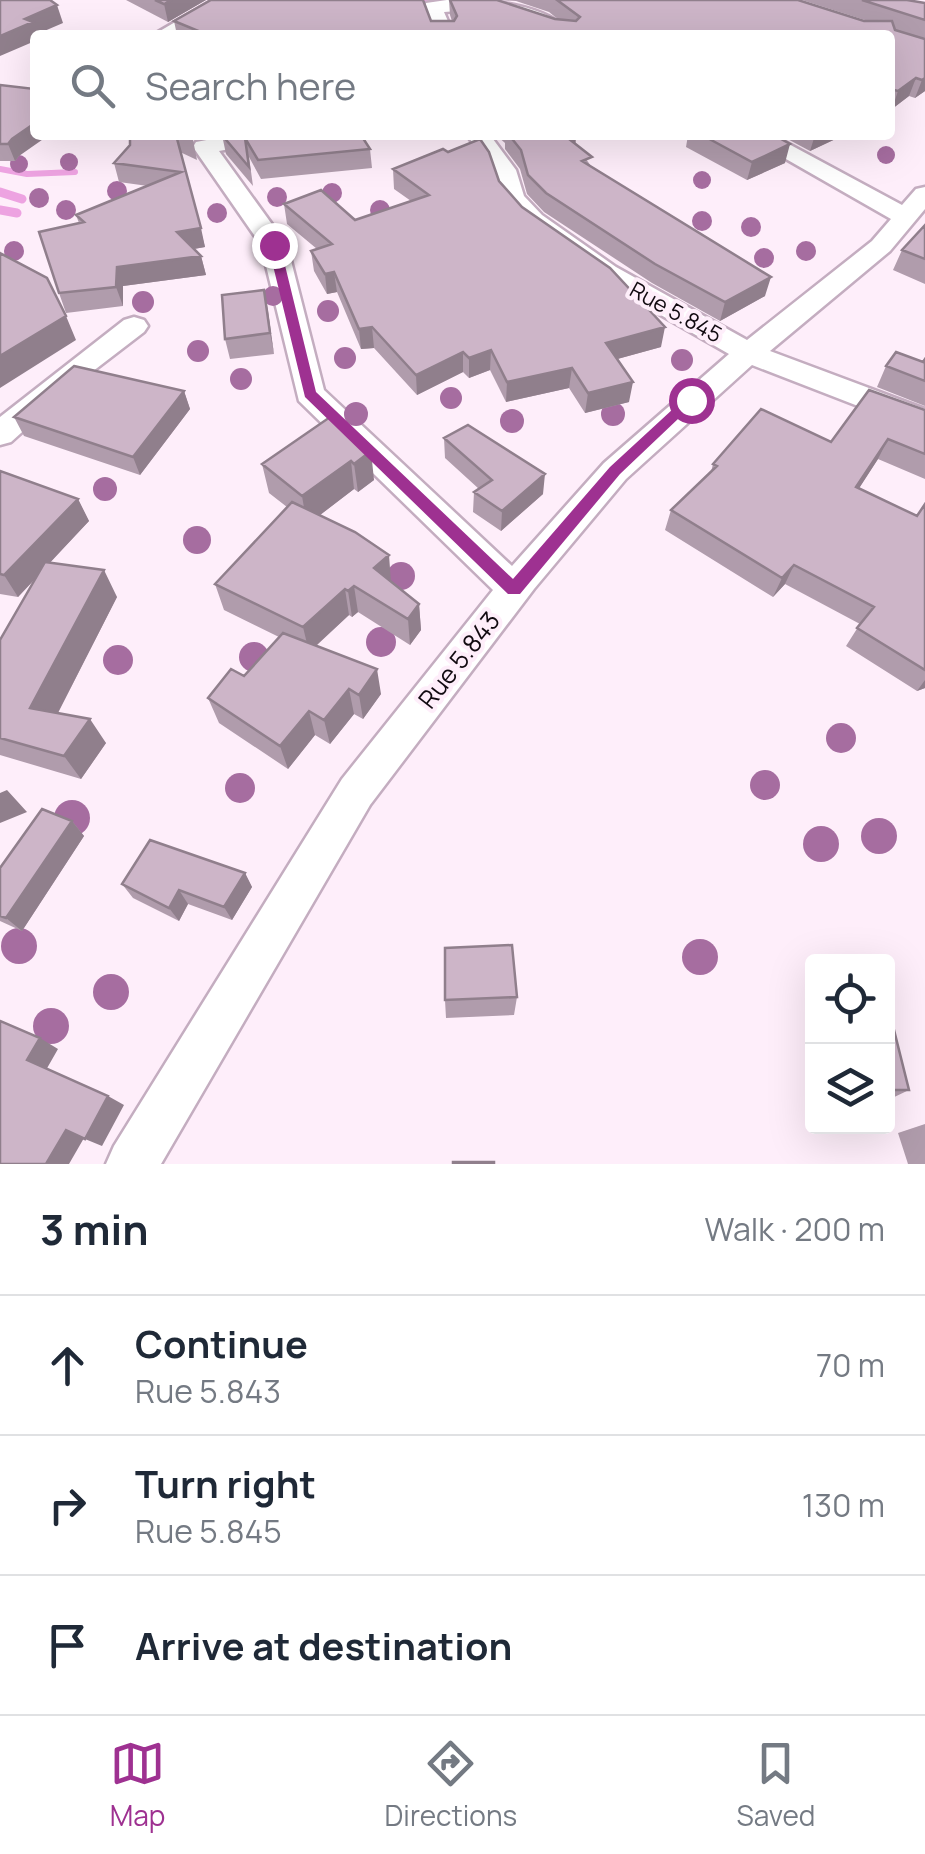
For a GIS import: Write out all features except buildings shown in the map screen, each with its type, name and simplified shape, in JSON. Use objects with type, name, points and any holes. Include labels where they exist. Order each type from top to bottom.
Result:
[{"type":"street","points":[[173,30],[227,0]]},
{"type":"street","points":[[441,30],[427,4],[504,2],[556,30]]},
{"type":"street","points":[[242,140],[204,147],[274,245],[310,394],[514,590]]},
{"type":"street","name":"Rue 5.845","points":[[482,140],[504,170],[513,198],[534,220],[607,273],[750,354],[925,421]]},
{"type":"street","points":[[766,140],[915,205]]},
{"type":"street","name":"Rue 5.843","points":[[132,1164],[356,792],[514,590],[615,470],[691,400],[881,246],[915,205]]},
{"type":"street","points":[[0,434],[61,380],[134,326]]},
{"type":"waterway","points":[[412,4],[440,0]]},
{"type":"waterway","points":[[0,169],[27,174],[75,172]]},
{"type":"waterway","points":[[0,192],[22,199]]},
{"type":"waterway","points":[[0,210],[17,213]]},
{"type":"route","points":[[274,245],[310,394],[514,590],[615,470],[691,400]]}]
